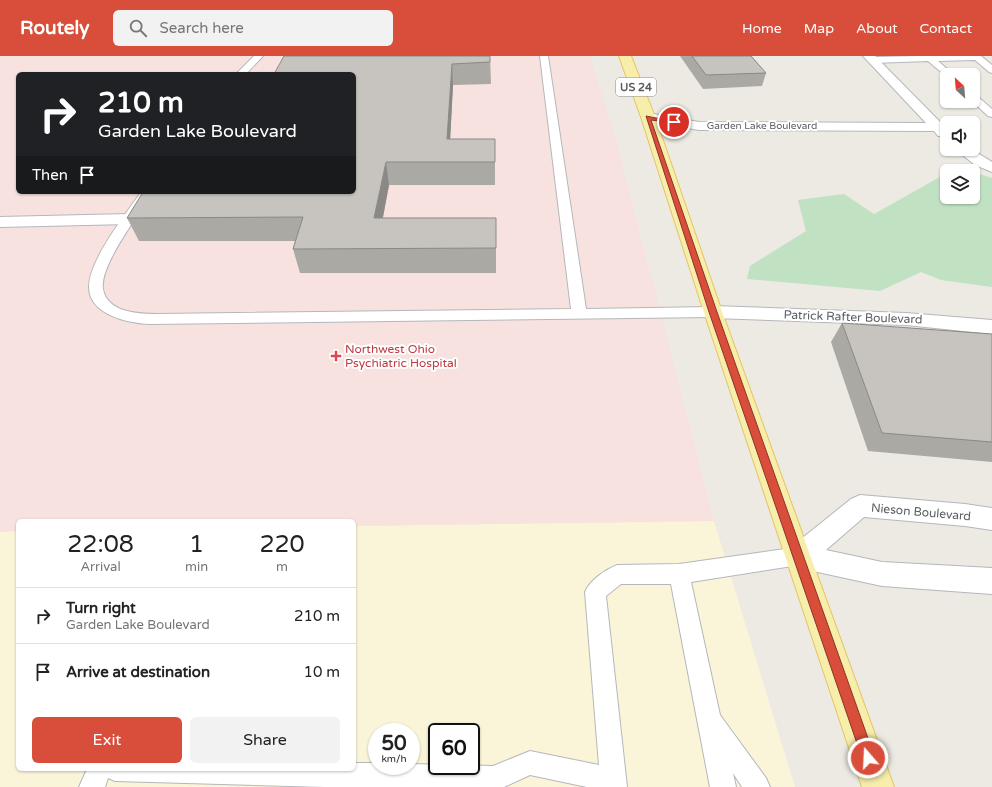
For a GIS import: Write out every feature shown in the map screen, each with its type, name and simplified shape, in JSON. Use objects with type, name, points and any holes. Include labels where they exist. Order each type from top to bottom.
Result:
[{"type":"main road","name":"US 24","points":[[625,56],[648,117],[713,312],[878,787]]},
{"type":"street","points":[[871,58],[940,131]]},
{"type":"street","points":[[907,112],[922,112]]},
{"type":"street","name":"Garden Lake Boulevard","points":[[648,117],[790,114]]},
{"type":"street","name":"Garden Lake Boulevard","points":[[648,117],[699,126],[936,127]]},
{"type":"street","points":[[972,156],[992,168]]},
{"type":"street","points":[[0,222],[129,220]]},
{"type":"street","name":"Patrick Rafter Boulevard","points":[[713,312],[906,319],[992,327]]},
{"type":"street","name":"Nieson Boulevard","points":[[799,556],[860,506],[965,515],[992,519]]},
{"type":"street","points":[[799,556],[882,574],[992,581]]},
{"type":"lane","points":[[243,72],[259,56]]},
{"type":"lane","points":[[544,56],[579,314]]},
{"type":"lane","points":[[871,58],[978,57],[992,70]]},
{"type":"lane","points":[[930,58],[941,68]]},
{"type":"lane","points":[[980,103],[992,114]]},
{"type":"lane","points":[[146,194],[103,264],[98,276],[96,288],[99,298],[109,308],[125,315],[147,319],[174,320],[713,312]]},
{"type":"lane","points":[[184,771],[493,780],[530,763],[614,784],[595,592],[617,575],[679,574],[799,556]]},
{"type":"lane","points":[[679,574],[723,787]]},
{"type":"lane","points":[[709,719],[757,787]]},
{"type":"lane","points":[[92,787],[98,771]]},
{"type":"shaded area","name":"Northwest Ohio Psychiatric Hospital","points":[[0,56],[590,56],[616,140],[714,521],[356,526],[356,519],[16,519],[16,531],[0,532]]},
{"type":"shaded area","points":[[714,521],[795,787],[0,787],[0,532],[16,531],[16,771],[356,771],[356,526]]},
{"type":"green space","points":[[980,174],[992,178],[992,287],[941,280],[921,272],[880,291],[747,279],[750,266],[806,231],[798,200],[844,194],[874,214],[940,177],[940,204],[980,204]]},
{"type":"building","points":[[284,56],[490,56],[490,62],[452,64],[447,139],[495,139],[495,162],[386,162],[374,218],[496,218],[496,248],[293,249],[303,217],[127,218],[142,194],[356,194],[356,72],[275,72]]},
{"type":"building","points":[[692,56],[751,56],[766,73],[706,75]]},
{"type":"building","points":[[842,323],[992,334],[992,442],[882,433]]},
{"type":"place","name":"Northwest Ohio Psychiatric Hospital","points":[[336,356]]},
{"type":"route","points":[[674,122],[648,117],[713,312],[868,758]]}]
